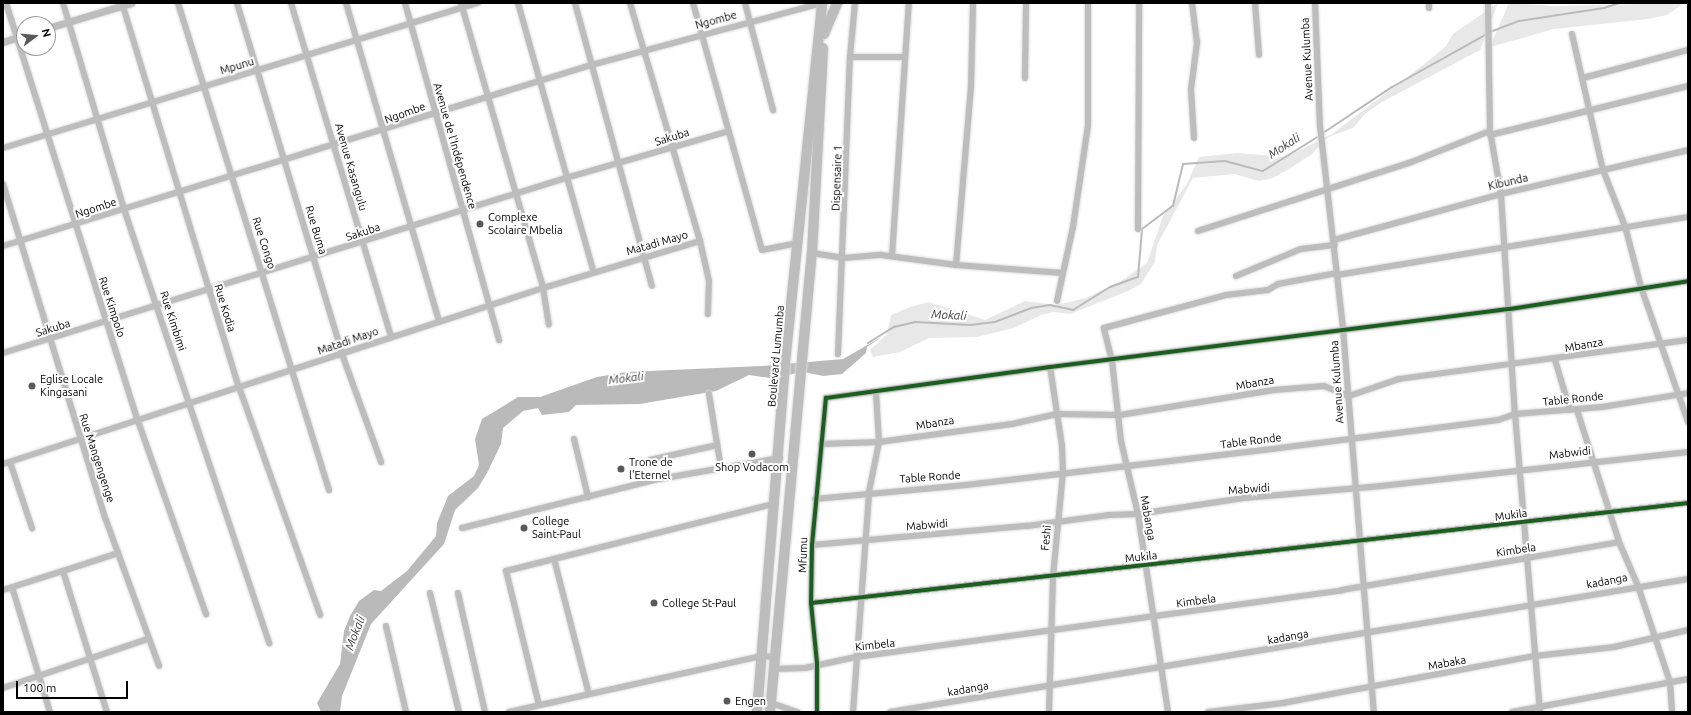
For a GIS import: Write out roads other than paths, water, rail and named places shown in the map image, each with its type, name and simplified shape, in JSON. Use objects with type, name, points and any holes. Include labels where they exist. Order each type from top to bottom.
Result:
[{"type":"highway","name":"Boulevard Lumumba","points":[[757,712],[780,458],[786,353],[821,34],[828,3]]},
{"type":"highway","points":[[821,34],[837,3]]},
{"type":"highway","points":[[818,4],[821,34]]},
{"type":"highway","name":"Boulevard Lumumba","points":[[771,707],[801,355],[812,253],[822,105],[821,34]]},
{"type":"street","name":"Rue Kimpolo","points":[[6,3],[16,27]]},
{"type":"street","name":"Rue Kimbimi","points":[[63,3],[124,209],[269,643]]},
{"type":"street","points":[[56,26],[123,4],[131,3]]},
{"type":"street","name":"Rue Congo","points":[[178,3],[263,272],[329,490]]},
{"type":"street","name":"Rue Buma","points":[[237,3],[342,354],[381,462]]},
{"type":"street","name":"Avenue Kasangulu","points":[[291,3],[391,337]]},
{"type":"street","points":[[346,3],[382,132],[439,322]]},
{"type":"street","name":"Avenue de l'Indépendence","points":[[406,3],[435,113],[491,306],[499,340]]},
{"type":"street","name":"Mpunu","points":[[3,148],[307,56],[357,38],[411,24],[462,6],[478,3]]},
{"type":"street","points":[[518,3],[540,82],[569,176],[594,273]]},
{"type":"street","points":[[575,3],[652,286]]},
{"type":"street","points":[[630,3],[671,148],[700,241],[709,281],[708,314]]},
{"type":"street","points":[[693,3],[762,250],[799,243]]},
{"type":"street","points":[[745,3],[773,110]]},
{"type":"street","name":"Dispensaire 1","points":[[838,354],[844,258],[850,57],[855,3]]},
{"type":"street","points":[[892,256],[910,3]]},
{"type":"street","points":[[956,265],[972,87],[973,3]]},
{"type":"street","points":[[1025,78],[1026,3]]},
{"type":"street","points":[[1057,301],[1073,227],[1088,125],[1088,3]]},
{"type":"street","points":[[1138,229],[1139,3]]},
{"type":"street","points":[[1192,3],[1197,42],[1191,89],[1194,138]]},
{"type":"street","points":[[1255,3],[1259,55]]},
{"type":"street","name":"Avenue Kulumba","points":[[1315,3],[1320,126],[1329,190],[1343,329],[1359,542],[1373,687],[1374,712]]},
{"type":"street","points":[[1488,3],[1490,133],[1501,194],[1510,309],[1511,363],[1529,559],[1539,709]]},
{"type":"street","name":"Rue Kodia","points":[[123,4],[239,387],[320,615]]},
{"type":"street","name":"Ngombe","points":[[3,246],[179,193],[284,159],[382,132],[435,113],[540,82],[591,65],[643,52],[802,6],[818,4]]},
{"type":"street","points":[[462,6],[517,193],[543,288],[549,324]]},
{"type":"street","points":[[1572,34],[1591,110],[1603,170],[1625,226],[1641,287],[1658,342],[1679,392],[1688,422]]},
{"type":"street","points":[[3,42],[16,37]]},
{"type":"street","points":[[1583,78],[1688,50]]},
{"type":"street","name":"Rue Kimpolo","points":[[25,56],[74,225],[138,421],[206,614]]},
{"type":"street","points":[[850,57],[905,58]]},
{"type":"street","points":[[1198,231],[1329,190],[1490,133],[1688,86]]},
{"type":"street","name":"Sakuba","points":[[3,353],[50,340],[263,272],[363,243],[569,176],[619,164],[729,131]]},
{"type":"street","name":"Kibunda","points":[[1236,276],[1300,249],[1334,243],[1501,194],[1688,150]]},
{"type":"street","name":"Rue Mangengenge","points":[[3,184],[80,439],[118,553],[159,666]]},
{"type":"street","points":[[1337,274],[1625,226],[1688,217]]},
{"type":"street","name":"Matadi Mayo","points":[[3,464],[190,406],[239,387],[543,288],[700,241]]},
{"type":"street","points":[[812,253],[844,258],[870,254],[956,265],[1063,273]]},
{"type":"street","name":"Mabanga","points":[[1168,712],[1164,668],[1154,617],[1138,514],[1127,466],[1112,361],[1104,328],[1226,295],[1268,290],[1278,284],[1337,274]]},
{"type":"street","points":[[853,712],[856,657],[863,598],[869,492],[879,442],[876,393],[1050,367],[1112,361],[1343,329],[1510,309],[1641,287],[1688,281]]},
{"type":"street","name":"Mbanza","points":[[821,444],[879,442],[1012,424],[1057,414],[1120,415],[1274,390],[1324,386],[1348,396],[1399,379],[1511,363],[1555,360],[1658,342],[1688,340]]},
{"type":"street","points":[[1555,360],[1570,410]]},
{"type":"street","name":"Feshi","points":[[1049,712],[1048,684],[1054,629],[1052,576],[1063,473],[1057,414],[1050,367]]},
{"type":"street","name":"Table Ronde","points":[[815,498],[1127,466],[1351,437],[1498,420],[1515,414],[1577,410],[1679,392],[1688,392]]},
{"type":"street","name":"Mfumu","points":[[817,712],[817,663],[811,603],[812,545],[815,498],[826,398],[876,393]]},
{"type":"street","points":[[709,394],[721,468]]},
{"type":"street","points":[[1577,410],[1592,460],[1620,542],[1638,586],[1670,682],[1672,712]]},
{"type":"street","points":[[574,439],[588,497]]},
{"type":"street","points":[[650,460],[717,445]]},
{"type":"street","name":"Mabwidi","points":[[812,545],[1027,526],[1058,520],[1138,514],[1244,498],[1355,488],[1520,470],[1592,460],[1688,452]]},
{"type":"street","points":[[462,528],[588,497],[721,468],[780,458]]},
{"type":"street","points":[[10,462],[32,528]]},
{"type":"street","points":[[539,705],[505,574],[506,571],[776,503]]},
{"type":"street","name":"Mukila","points":[[811,603],[1359,542],[1525,523],[1610,511],[1688,503]]},
{"type":"street","name":"Kimbela","points":[[774,669],[805,668],[817,663],[856,657],[1054,629],[1154,617],[1529,559],[1620,542]]},
{"type":"street","points":[[3,590],[118,553]]},
{"type":"street","points":[[554,559],[589,694]]},
{"type":"street","points":[[63,571],[107,712]]},
{"type":"street","name":"kadanga","points":[[890,712],[1048,684],[1164,668],[1638,586],[1688,579]]},
{"type":"street","points":[[12,588],[50,712]]},
{"type":"street","points":[[430,593],[459,712]]},
{"type":"street","points":[[458,593],[485,712]]},
{"type":"street","points":[[386,626],[406,712]]},
{"type":"street","name":"Mabaka","points":[[1208,712],[1373,687],[1535,656],[1614,647],[1655,636],[1688,630]]},
{"type":"street","points":[[3,688],[148,639]]},
{"type":"street","points":[[509,712],[762,656],[775,656]]},
{"type":"street","points":[[1512,712],[1539,709],[1688,679]]},
{"type":"street","points":[[771,707],[797,712]]},
{"type":"water","points":[[883,336],[867,347],[866,353],[842,374],[823,376],[804,372],[770,378],[749,375],[716,391],[640,404],[576,405],[569,412],[542,415],[538,408],[523,411],[503,428],[501,444],[487,473],[478,488],[455,510],[444,544],[371,624],[342,696],[340,712],[321,712],[317,703],[340,664],[344,631],[350,616],[359,601],[374,590],[381,591],[407,571],[436,536],[437,523],[448,496],[474,476],[479,465],[475,439],[482,419],[518,397],[540,397],[597,377],[626,372],[761,366],[843,359]]},
{"type":"waterway","name":"Mokali","points":[[1490,32],[1519,21],[1604,8],[1619,3]]},
{"type":"waterway","name":"Mokali","points":[[1323,133],[1392,87],[1487,34]]},
{"type":"waterway","name":"Mokali","points":[[868,343],[894,327],[915,322],[970,325],[995,322],[1031,308],[1050,305],[1073,310],[1110,287],[1138,277],[1142,229],[1173,206],[1183,164],[1225,161],[1263,171],[1319,136]]},
{"type":"place","name":"Complexe Scolaire Mbelia","points":[[480,224]]},
{"type":"place","name":"Eglise Locale Kingasani","points":[[32,386]]},
{"type":"place","name":"Shop Vodacom","points":[[752,454]]},
{"type":"place","name":"Trone de l'Eternel","points":[[621,469]]},
{"type":"place","name":"College Saint-Paul","points":[[524,528]]},
{"type":"place","name":"College St-Paul","points":[[654,603]]},
{"type":"place","name":"Engen","points":[[727,701]]}]
